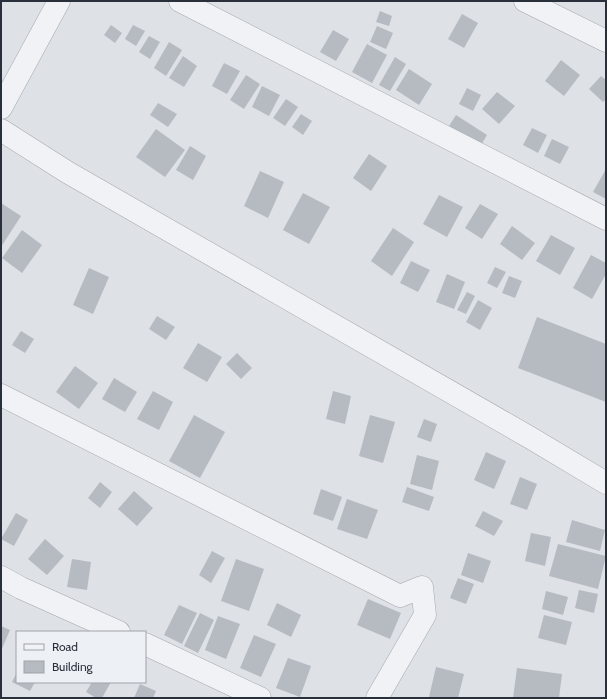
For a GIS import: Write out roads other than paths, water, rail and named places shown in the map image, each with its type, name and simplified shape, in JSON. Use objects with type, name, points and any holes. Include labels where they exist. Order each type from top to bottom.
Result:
[{"type":"street","points":[[1,108],[60,1]]},
{"type":"street","points":[[180,1],[606,219]]},
{"type":"street","points":[[525,1],[606,41]]},
{"type":"street","points":[[1,130],[67,172],[523,433],[606,483]]},
{"type":"street","points":[[1,395],[400,596],[422,587],[425,615],[377,698]]},
{"type":"street","points":[[1,577],[21,588],[117,631]]},
{"type":"street","points":[[146,644],[260,698]]}]
